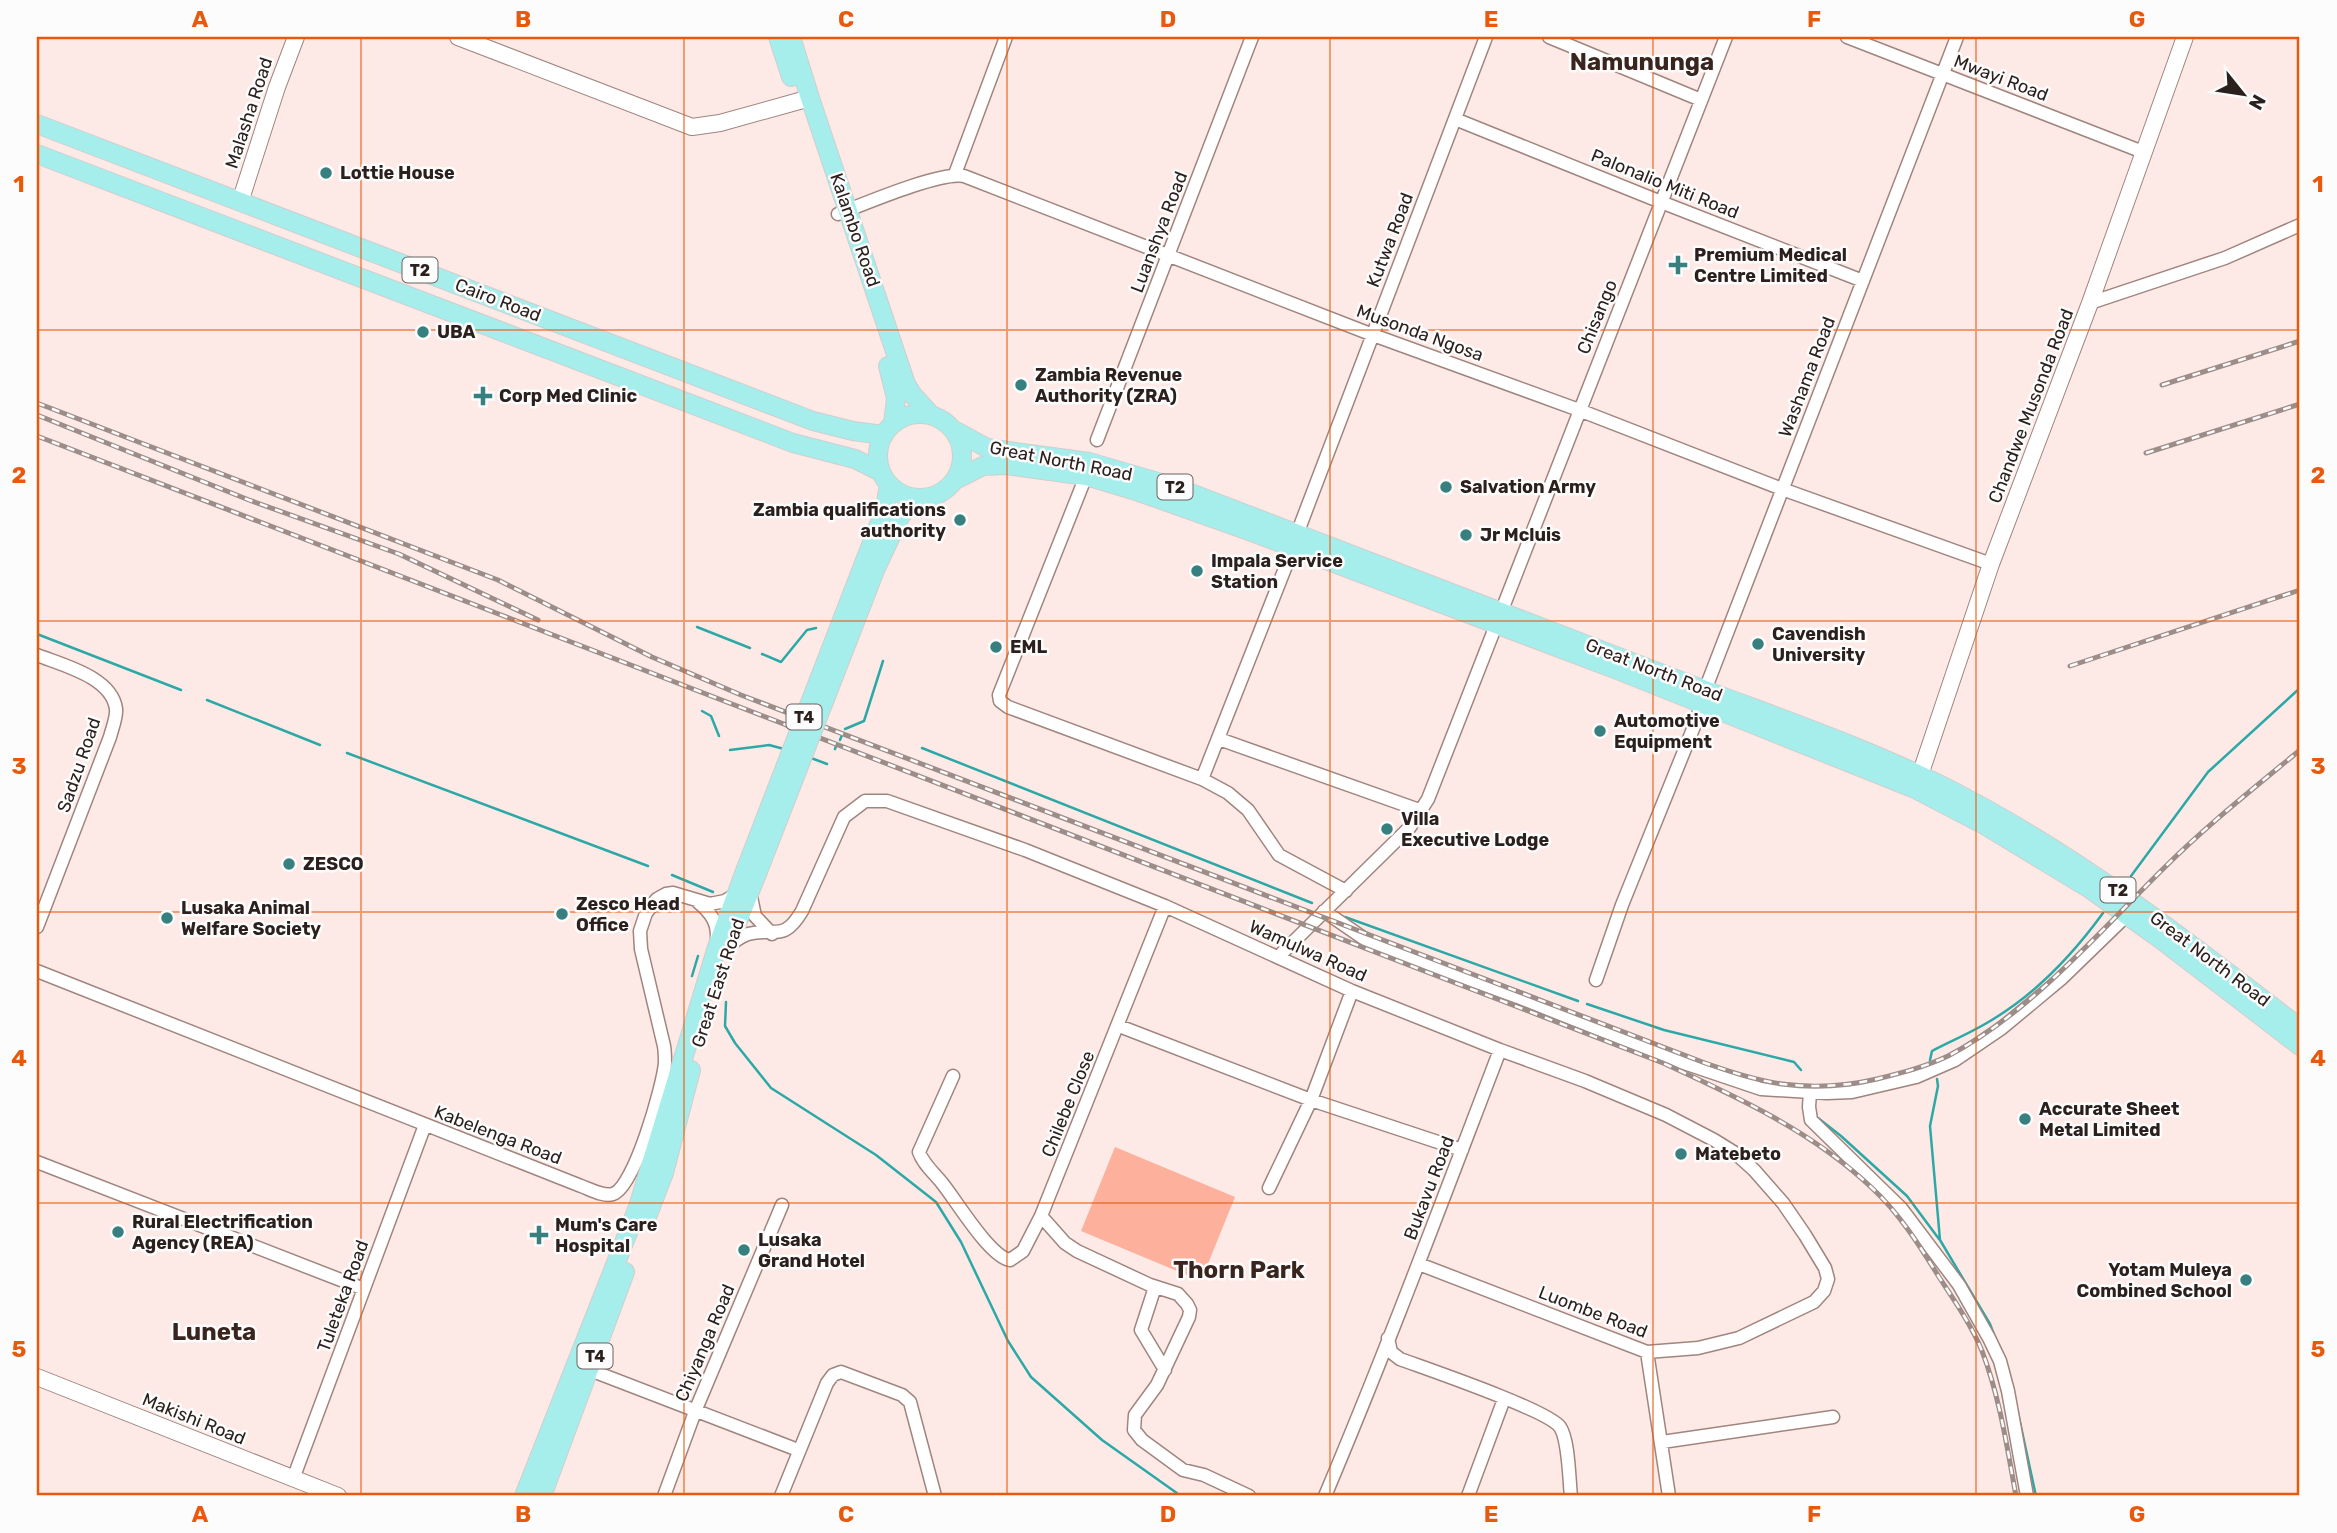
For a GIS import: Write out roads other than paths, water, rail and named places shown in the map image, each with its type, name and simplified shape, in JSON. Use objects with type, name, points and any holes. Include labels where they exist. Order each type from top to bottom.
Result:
[{"type":"main road","name":"Kalambo Road","points":[[778,37],[805,100],[906,384],[932,416]]},
{"type":"main road","name":"Kalambo Road","points":[[791,37],[805,100]]},
{"type":"main road","name":"Cairo Road","points":[[37,124],[813,421],[853,431],[888,430]]},
{"type":"main road","points":[[57,162],[69,152],[67,136]]},
{"type":"main road","points":[[81,171],[79,156],[84,149],[92,145]]},
{"type":"main road","name":"Cairo Road","points":[[37,154],[793,443],[855,459],[885,478]]},
{"type":"main road","name":"Kalambo Road","points":[[843,212],[894,386],[896,398],[888,430]]},
{"type":"main road","points":[[340,270],[351,260],[349,244]]},
{"type":"main road","points":[[364,279],[362,264],[366,257],[374,253]]},
{"type":"main road","points":[[628,380],[635,377],[639,371],[641,362],[638,354]]},
{"type":"main road","points":[[652,389],[650,375],[655,367],[662,363]]},
{"type":"main road","points":[[918,414],[932,416],[954,430],[960,441],[962,454],[962,467],[957,479],[936,495],[924,498],[911,498],[899,493],[885,478],[878,453],[888,430],[905,417],[918,414]]},
{"type":"main road","name":"Great North Road","points":[[954,430],[987,448],[1089,462],[1139,475],[1295,541],[1918,782],[2023,830],[2115,888],[2300,1028]]},
{"type":"main road","name":"Great North Road","points":[[957,479],[982,467],[1006,465],[1086,476],[1295,541]]},
{"type":"main road","name":"Great East Road","points":[[524,1496],[638,1208],[722,946],[870,566],[884,514],[885,478]]},
{"type":"main road","name":"Great East Road","points":[[870,566],[904,511],[936,495]]},
{"type":"main road","name":"Great North Road","points":[[1499,618],[1650,669],[1704,697]]},
{"type":"main road","name":"Great North Road","points":[[1918,782],[2127,915],[2300,1046]]},
{"type":"main road","name":"Great East Road","points":[[542,1496],[663,1173],[682,1111],[722,946]]},
{"type":"street","name":"Malasha Road","points":[[240,202],[296,37]]},
{"type":"street","points":[[458,37],[692,127],[720,123],[805,100]]},
{"type":"street","points":[[843,212],[955,174],[1006,37]]},
{"type":"street","name":"Luanshya Road","points":[[1097,440],[1252,37]]},
{"type":"street","name":"Kutwa Road","points":[[1202,779],[1486,37]]},
{"type":"street","points":[[1549,37],[1702,100]]},
{"type":"street","name":"Chisango","points":[[1278,957],[1410,827],[1428,799],[1726,37]]},
{"type":"street","name":"Mwayi Road","points":[[1847,37],[2143,152]]},
{"type":"street","name":"Washama Road","points":[[1596,980],[1622,905],[1957,37]]},
{"type":"street","name":"Chandwe Musonda Road","points":[[1918,782],[1991,564],[2090,303],[2185,37]]},
{"type":"street","name":"Palonalio Miti Road","points":[[1455,118],[1863,281]]},
{"type":"street","name":"Musonda Ngosa","points":[[955,174],[1782,489],[1991,564]]},
{"type":"street","points":[[2090,303],[2206,266],[2300,225]]},
{"type":"street","points":[[1086,476],[999,695],[1000,701],[1008,707],[1202,779],[1240,801],[1279,855],[1346,891]]},
{"type":"street","name":"Sadzu Road","points":[[37,655],[88,675],[106,686],[116,709],[110,737],[37,927]]},
{"type":"street","points":[[1219,739],[1422,811]]},
{"type":"street","name":"Wamulwa Road","points":[[722,946],[748,934],[772,934],[790,927],[803,911],[844,817],[865,801],[887,801],[1025,850],[1165,906],[1352,991],[1500,1050],[1585,1080],[1666,1115],[1735,1153],[1754,1170],[1783,1203],[1825,1268],[1827,1284]]},
{"type":"street","name":"Kabelenga Road","points":[[37,971],[602,1194],[613,1194],[622,1189],[635,1166],[656,1105],[665,1060],[664,1046],[640,949],[640,931],[646,913],[657,899],[666,894],[673,893],[698,902],[716,904],[743,893]]},
{"type":"street","points":[[743,893],[755,916],[772,934]]},
{"type":"street","points":[[698,902],[711,913],[722,946]]},
{"type":"street","name":"Chilebe Close","points":[[953,1076],[919,1152],[922,1160],[962,1212],[998,1254],[1010,1260],[1023,1251],[1041,1216],[1165,906]]},
{"type":"street","points":[[1324,911],[1372,944],[1681,1062],[1761,1089],[1810,1092],[1865,1089],[1916,1077],[1955,1060],[2002,1028],[2061,979],[2127,915]]},
{"type":"street","points":[[1269,1188],[1311,1100],[1352,991]]},
{"type":"street","points":[[1119,1026],[1311,1100],[1462,1150]]},
{"type":"street","name":"Bukavu Road","points":[[1325,1496],[1419,1264],[1500,1050]]},
{"type":"street","points":[[1810,1092],[1811,1120],[1900,1208],[1959,1285],[1989,1338],[2000,1361],[2008,1391],[2027,1496]]},
{"type":"street","name":"Tuleteka Road","points":[[293,1479],[425,1125]]},
{"type":"street","points":[[37,1162],[364,1289]]},
{"type":"street","name":"Chiyanga Road","points":[[664,1496],[696,1409],[782,1205]]},
{"type":"street","points":[[1041,1216],[1070,1248],[1183,1298],[1190,1310],[1187,1322],[1154,1390],[1135,1415],[1133,1425],[1137,1435],[1183,1470],[1204,1475],[1249,1496]]},
{"type":"street","name":"Luombe Road","points":[[1419,1264],[1647,1352],[1698,1348],[1739,1338],[1814,1302],[1827,1284]]},
{"type":"street","points":[[1155,1287],[1140,1325],[1165,1370]]},
{"type":"street","points":[[1388,1338],[1389,1347],[1395,1356],[1552,1420],[1561,1428],[1571,1496]]},
{"type":"street","points":[[1647,1352],[1669,1496]]},
{"type":"street","points":[[590,1370],[799,1450]]},
{"type":"street","points":[[781,1496],[827,1383],[841,1372],[907,1398],[935,1496]]},
{"type":"street","name":"Makishi Road","points":[[37,1377],[338,1496]]},
{"type":"street","points":[[1468,1496],[1504,1399]]},
{"type":"street","points":[[1662,1442],[1833,1417]]},
{"type":"waterway","points":[[697,627],[750,648]]},
{"type":"waterway","points":[[762,654],[781,662],[807,630],[816,628]]},
{"type":"waterway","points":[[37,634],[181,690]]},
{"type":"waterway","points":[[845,729],[864,721],[883,661]]},
{"type":"waterway","points":[[2131,876],[2208,772],[2300,688]]},
{"type":"waterway","points":[[207,700],[320,745]]},
{"type":"waterway","points":[[702,711],[711,716],[719,736]]},
{"type":"waterway","points":[[840,740],[842,735]]},
{"type":"waterway","points":[[730,750],[769,745],[784,749]]},
{"type":"waterway","points":[[922,748],[1312,903]]},
{"type":"waterway","points":[[347,753],[648,866]]},
{"type":"waterway","points":[[811,758],[827,764]]},
{"type":"waterway","points":[[672,875],[713,892]]},
{"type":"waterway","points":[[1930,1060],[1932,1051],[1987,1023],[2026,996],[2080,943],[2103,913]]},
{"type":"waterway","points":[[1345,917],[1578,1001]]},
{"type":"waterway","points":[[692,976],[698,956]]},
{"type":"waterway","points":[[726,1002],[725,1026],[771,1088],[876,1155],[936,1202],[961,1242],[1008,1341],[1031,1377],[1102,1440],[1181,1496]]},
{"type":"waterway","points":[[1587,1004],[1664,1030],[1794,1062],[1801,1070]]},
{"type":"waterway","points":[[1937,1079],[1930,1126],[1940,1240],[1995,1337]]},
{"type":"waterway","points":[[1818,1118],[1907,1196],[1939,1239]]},
{"type":"waterway","points":[[2018,1413],[2036,1496]]},
{"type":"railway","points":[[2162,385],[2300,341]]},
{"type":"railway","points":[[37,403],[498,580],[652,657],[741,695],[1705,1063],[1782,1084],[1830,1086],[1877,1079],[1939,1060],[1978,1038],[2035,995],[2196,837],[2300,750]]},
{"type":"railway","points":[[2146,453],[2300,404]]},
{"type":"railway","points":[[37,415],[249,500],[399,554],[538,620]]},
{"type":"railway","points":[[37,436],[1663,1063],[1773,1117],[1824,1149],[1872,1188],[1900,1219],[1924,1254],[1968,1323],[1982,1351],[1998,1405],[2016,1496]]},
{"type":"railway","points":[[2070,666],[2300,590]]},
{"type":"place","name":"Lottie House","points":[[326,173]]},
{"type":"place","name":"Premium Medical Centre Limited","points":[[1678,265]]},
{"type":"place","name":"UBA","points":[[423,332]]},
{"type":"place","name":"Zambia Revenue Authority (ZRA)","points":[[1021,385]]},
{"type":"place","name":"Corp Med Clinic","points":[[483,396]]},
{"type":"place","name":"Salvation Army","points":[[1446,487]]},
{"type":"place","name":"Zambia qualifications authority","points":[[960,520]]},
{"type":"place","name":"Jr Mcluis","points":[[1466,535]]},
{"type":"place","name":"Impala Service Station","points":[[1197,571]]},
{"type":"place","name":"Cavendish University","points":[[1758,644]]},
{"type":"place","name":"EML","points":[[996,647]]},
{"type":"place","name":"Automotive Equipment","points":[[1600,731]]},
{"type":"place","name":"Villa Executive Lodge","points":[[1387,829]]},
{"type":"place","name":"ZESCO","points":[[289,864]]},
{"type":"place","name":"Zesco Head Office","points":[[562,914]]},
{"type":"place","name":"Lusaka Animal Welfare Society","points":[[167,918]]},
{"type":"place","name":"Accurate Sheet Metal Limited","points":[[2025,1119]]},
{"type":"place","name":"Matebeto","points":[[1681,1154]]},
{"type":"place","name":"Rural Electrification Agency (REA)","points":[[118,1232]]},
{"type":"place","name":"Mum's Care Hospital","points":[[539,1235]]},
{"type":"place","name":"Lusaka Grand Hotel","points":[[744,1250]]},
{"type":"place","name":"Yotam Muleya Combined School","points":[[2246,1280]]},
{"type":"district","name":"Namununga","points":[[1642,62]]},
{"type":"district","name":"Thorn Park","points":[[1239,1270]]},
{"type":"district","name":"Luneta","points":[[214,1332]]}]
